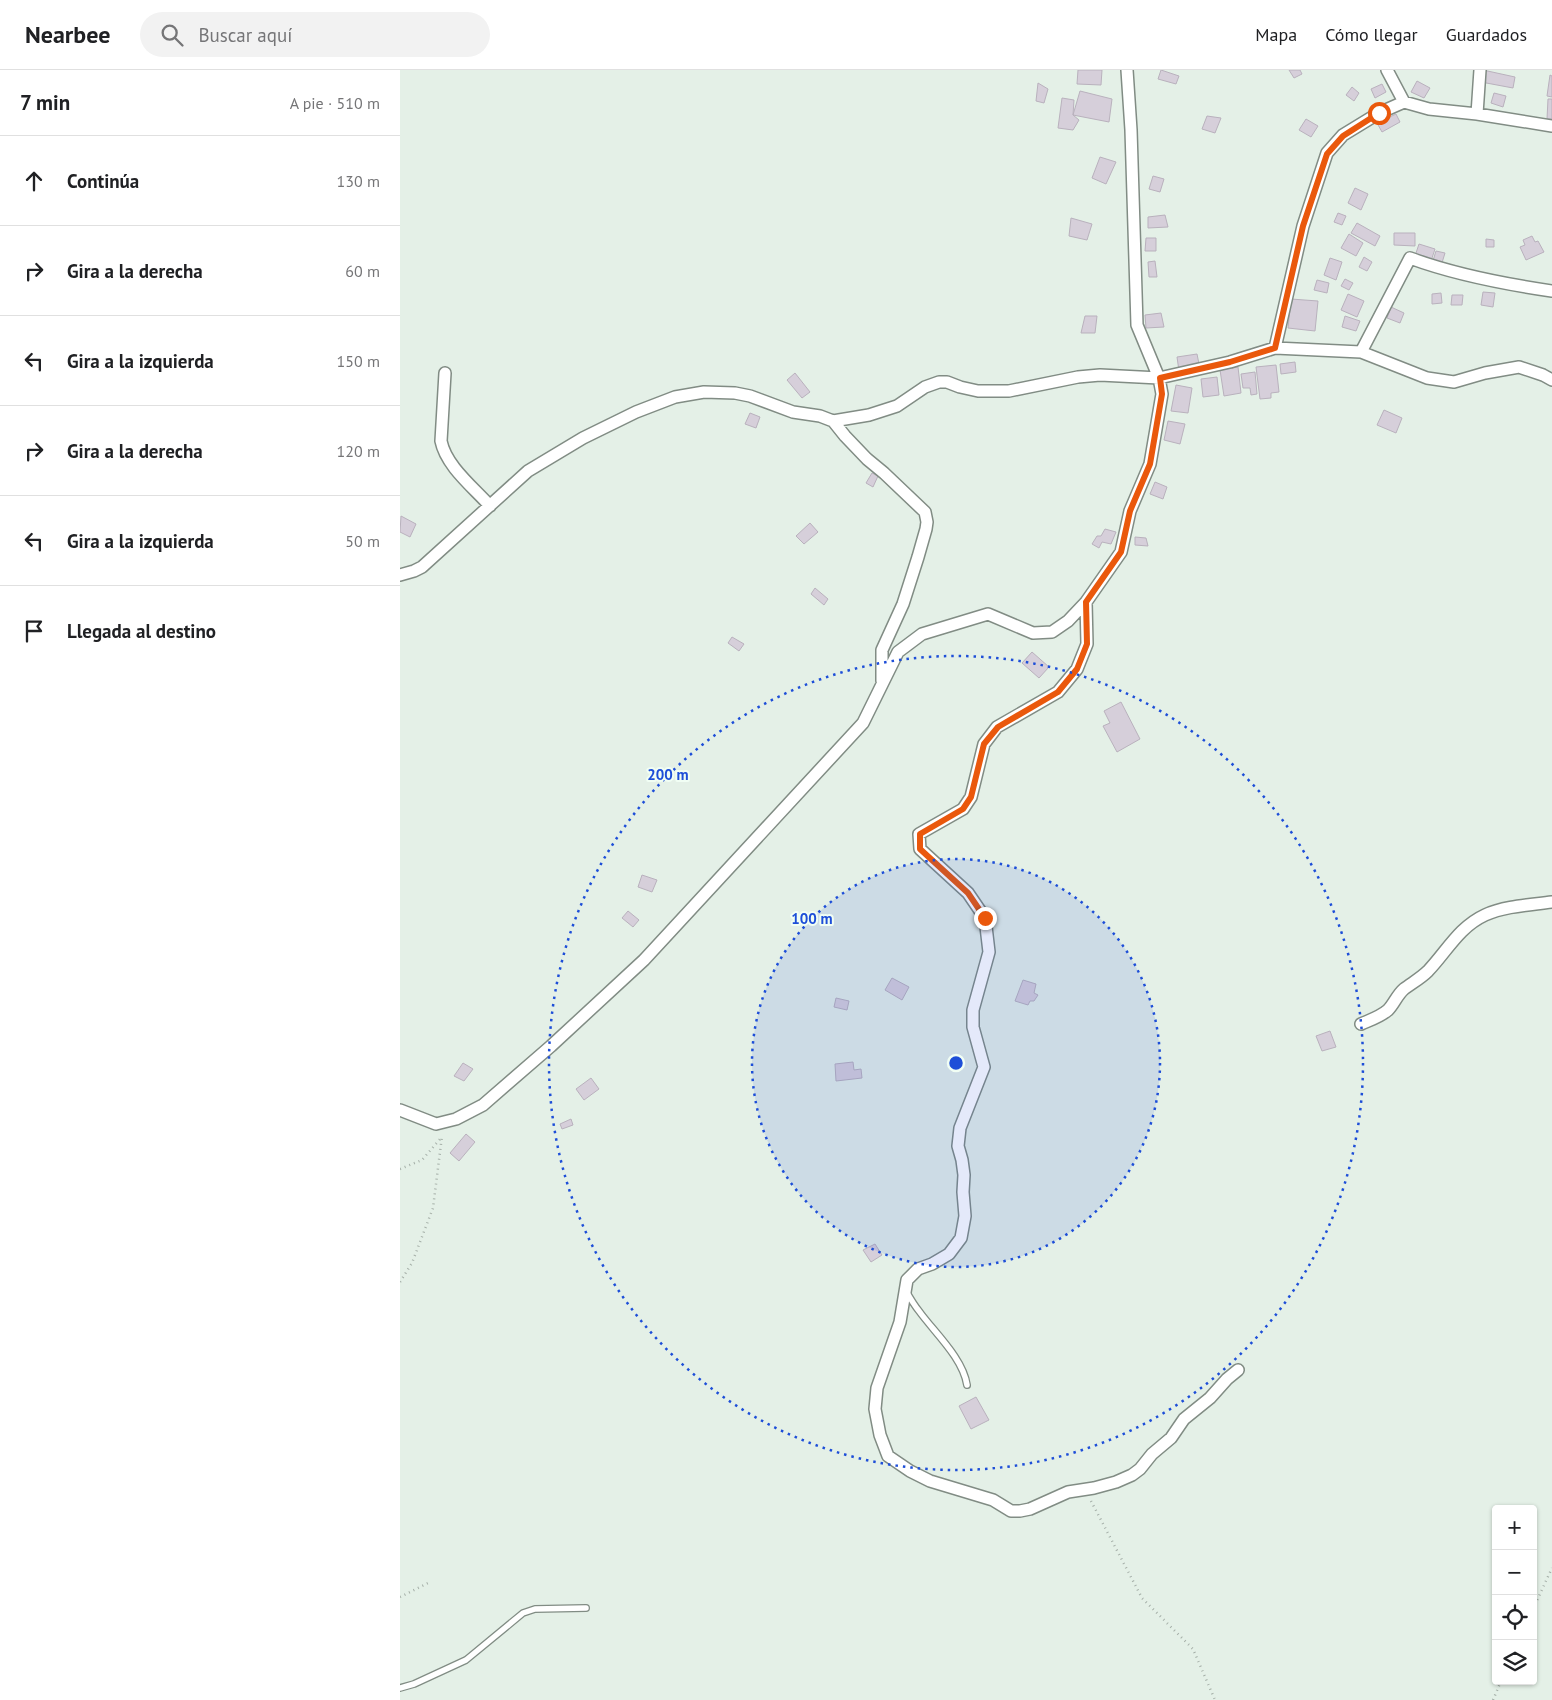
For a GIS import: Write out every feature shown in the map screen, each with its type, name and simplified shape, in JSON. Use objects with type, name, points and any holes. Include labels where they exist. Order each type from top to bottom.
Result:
[{"type":"street","points":[[400,1110],[436,1124],[456,1119],[483,1105],[551,1046],[644,960],[863,723],[898,652],[922,634],[988,614],[1033,633],[1052,632],[1068,621],[1086,602],[1121,552],[1130,511],[1150,464],[1162,394],[1160,378],[1137,324],[1131,130],[1127,70]]},
{"type":"street","points":[[1387,70],[1404,102]]},
{"type":"street","points":[[1478,114],[1480,70]]},
{"type":"street","points":[[1275,348],[1303,226],[1327,154],[1343,136],[1379,113],[1404,102],[1429,109],[1478,114],[1552,126]]},
{"type":"street","points":[[1361,352],[1410,258],[1429,266],[1493,282],[1552,291]]},
{"type":"street","points":[[833,421],[869,415],[897,406],[925,387],[939,382],[947,382],[978,391],[1009,391],[1078,377],[1100,375],[1160,378],[1230,362],[1275,348],[1361,352],[1427,378],[1454,382],[1485,373],[1518,368],[1543,375],[1552,380]]},
{"type":"street","points":[[445,373],[441,442],[443,452],[449,462],[490,506]]},
{"type":"street","points":[[400,575],[414,571],[428,562],[528,472],[583,438],[636,412],[676,397],[704,392],[735,393],[750,396],[793,412],[820,416],[833,421],[867,459],[925,512],[926,529],[918,558],[903,604],[882,650],[882,682]]},
{"type":"street","points":[[1086,602],[1087,644],[1077,669],[1058,692],[998,727],[984,744],[971,797],[963,809],[920,834],[920,849],[968,893],[985,918],[990,952],[973,1010],[973,1027],[984,1067],[960,1128],[958,1146],[964,1175],[965,1216],[961,1238],[950,1254],[918,1269],[907,1280],[900,1322],[875,1398],[877,1422],[888,1456],[910,1471],[930,1481],[993,1500],[1011,1511],[1020,1511],[1030,1509],[1060,1495],[1116,1482],[1132,1475],[1171,1438],[1184,1419],[1205,1402],[1238,1370]]},
{"type":"street","points":[[1361,1024],[1389,1010],[1396,997],[1427,972],[1466,926],[1486,915],[1512,908],[1552,902]]},
{"type":"lane","points":[[904,1290],[956,1359],[966,1375],[967,1385]]},
{"type":"lane","points":[[400,1688],[414,1684],[466,1660],[523,1613],[535,1609],[586,1608]]},
{"type":"path","points":[[400,1282],[412,1263],[433,1208],[442,1136],[436,1124]]},
{"type":"path","points":[[400,1169],[422,1160],[442,1136]]},
{"type":"path","points":[[1084,1488],[1142,1598],[1193,1649],[1215,1700]]},
{"type":"path","points":[[1537,1600],[1552,1568]]},
{"type":"path","points":[[400,1596],[430,1582]]},
{"type":"path","points":[[1493,1700],[1499,1685]]},
{"type":"building","points":[[1078,70],[1102,70],[1101,85],[1077,84]]},
{"type":"building","points":[[1161,70],[1179,76],[1176,84],[1158,79]]},
{"type":"building","points":[[1289,70],[1300,70],[1302,74],[1294,78]]},
{"type":"building","points":[[1483,70],[1515,77],[1513,88],[1481,82]]},
{"type":"building","points":[[1550,75],[1552,76],[1552,97],[1547,96]]},
{"type":"building","points":[[1417,81],[1430,88],[1424,98],[1411,92]]},
{"type":"building","points":[[1038,83],[1048,89],[1044,103],[1036,101]]},
{"type":"building","points":[[1382,84],[1386,92],[1375,98],[1371,89]]},
{"type":"building","points":[[1352,87],[1359,93],[1354,101],[1346,95]]},
{"type":"building","points":[[1080,91],[1112,99],[1109,122],[1073,115]]},
{"type":"building","points":[[1494,93],[1506,96],[1503,107],[1491,103]]},
{"type":"building","points":[[1062,98],[1074,100],[1073,115],[1079,120],[1073,130],[1058,128]]},
{"type":"building","points":[[1548,99],[1552,99],[1552,119],[1547,119]]},
{"type":"building","points":[[1396,114],[1400,122],[1382,132],[1377,123]]},
{"type":"building","points":[[1207,116],[1221,118],[1215,133],[1202,129]]},
{"type":"building","points":[[1306,119],[1318,126],[1311,137],[1299,130]]},
{"type":"building","points":[[1100,157],[1116,162],[1106,184],[1092,178]]},
{"type":"building","points":[[1153,176],[1164,179],[1160,192],[1149,189]]},
{"type":"building","points":[[1355,188],[1368,194],[1361,210],[1348,203]]},
{"type":"building","points":[[1338,213],[1346,216],[1342,225],[1334,222]]},
{"type":"building","points":[[1165,215],[1168,227],[1148,228],[1148,217]]},
{"type":"building","points":[[1071,218],[1092,224],[1087,240],[1069,236]]},
{"type":"building","points":[[1357,223],[1380,236],[1375,246],[1351,233]]},
{"type":"building","points":[[1394,233],[1415,233],[1415,246],[1394,245]]},
{"type":"building","points":[[1349,234],[1363,243],[1356,256],[1341,248]]},
{"type":"building","points":[[1532,236],[1535,242],[1538,241],[1544,252],[1526,260],[1520,247],[1525,245],[1523,240]]},
{"type":"building","points":[[1146,238],[1156,238],[1156,251],[1145,251]]},
{"type":"building","points":[[1486,239],[1494,240],[1494,247],[1486,247]]},
{"type":"building","points":[[1419,244],[1435,249],[1431,261],[1415,256]]},
{"type":"building","points":[[1436,251],[1445,253],[1441,266],[1432,264]]},
{"type":"building","points":[[1364,257],[1372,262],[1367,271],[1359,267]]},
{"type":"building","points":[[1330,258],[1342,262],[1336,280],[1324,275]]},
{"type":"building","points":[[1155,261],[1157,277],[1149,277],[1148,262]]},
{"type":"building","points":[[1345,279],[1353,283],[1349,290],[1341,286]]},
{"type":"building","points":[[1317,280],[1329,283],[1327,293],[1314,290]]},
{"type":"building","points":[[1483,292],[1495,293],[1493,307],[1481,305]]},
{"type":"building","points":[[1441,293],[1442,303],[1432,304],[1432,294]]},
{"type":"building","points":[[1348,294],[1364,301],[1357,317],[1341,310]]},
{"type":"building","points":[[1452,295],[1463,295],[1462,305],[1451,305]]},
{"type":"building","points":[[1291,299],[1318,301],[1315,331],[1288,328]]},
{"type":"building","points":[[1391,307],[1404,313],[1400,323],[1387,318]]},
{"type":"building","points":[[1161,313],[1164,327],[1146,328],[1145,315]]},
{"type":"building","points":[[1085,316],[1097,316],[1095,333],[1081,333]]},
{"type":"building","points":[[1345,316],[1360,321],[1356,331],[1342,327]]},
{"type":"building","points":[[1197,354],[1199,364],[1179,371],[1177,357]]},
{"type":"building","points":[[1295,362],[1296,372],[1281,374],[1280,364]]},
{"type":"building","points":[[1276,365],[1279,392],[1271,393],[1271,398],[1260,399],[1256,367]]},
{"type":"building","points":[[1238,367],[1241,393],[1224,396],[1220,370]]},
{"type":"building","points":[[1255,372],[1257,394],[1251,395],[1250,388],[1243,388],[1241,374]]},
{"type":"building","points":[[795,373],[810,392],[802,398],[787,380]]},
{"type":"building","points":[[1217,377],[1219,395],[1203,397],[1201,379]]},
{"type":"building","points":[[1176,385],[1192,388],[1188,413],[1171,411]]},
{"type":"building","points":[[1384,410],[1402,418],[1396,433],[1377,425]]},
{"type":"building","points":[[750,413],[760,417],[756,428],[745,424]]},
{"type":"building","points":[[1168,421],[1185,424],[1180,444],[1164,440]]},
{"type":"building","points":[[872,473],[878,476],[873,487],[866,483]]},
{"type":"building","points":[[1155,482],[1167,487],[1163,499],[1150,494]]},
{"type":"building","points":[[401,516],[416,524],[410,537],[400,532]]},
{"type":"building","points":[[810,523],[818,532],[804,544],[796,536]]},
{"type":"building","points":[[1105,529],[1116,532],[1111,544],[1102,542],[1099,548],[1092,544],[1097,536],[1101,536]]},
{"type":"building","points":[[1135,537],[1146,538],[1148,546],[1135,545]]},
{"type":"building","points":[[815,588],[828,599],[824,605],[811,594]]},
{"type":"building","points":[[732,637],[744,644],[739,651],[728,643]]},
{"type":"building","points":[[1032,652],[1049,667],[1039,678],[1022,663]]},
{"type":"building","points":[[1121,702],[1140,739],[1117,752],[1103,726],[1110,723],[1104,711]]},
{"type":"building","points":[[642,875],[657,880],[652,892],[638,887]]},
{"type":"building","points":[[628,911],[639,920],[633,927],[622,918]]},
{"type":"building","points":[[892,978],[909,987],[902,1000],[885,990]]},
{"type":"building","points":[[1023,980],[1036,984],[1034,993],[1038,995],[1028,1005],[1015,1001]]},
{"type":"building","points":[[836,998],[849,1001],[847,1010],[834,1007]]},
{"type":"building","points":[[1330,1031],[1336,1047],[1322,1051],[1316,1036]]},
{"type":"building","points":[[853,1062],[854,1070],[861,1069],[862,1078],[836,1081],[835,1064]]},
{"type":"building","points":[[463,1063],[473,1069],[464,1081],[454,1076]]},
{"type":"building","points":[[591,1078],[599,1089],[584,1100],[576,1089]]},
{"type":"building","points":[[571,1119],[573,1125],[562,1129],[560,1124]]},
{"type":"building","points":[[466,1134],[475,1142],[459,1161],[450,1153]]},
{"type":"building","points":[[875,1244],[882,1255],[871,1262],[863,1250]]},
{"type":"building","points":[[976,1397],[989,1420],[971,1429],[959,1406]]},
{"type":"route","points":[[985,918],[968,893],[920,849],[920,834],[963,809],[971,797],[984,744],[998,727],[1058,692],[1077,669],[1087,644],[1086,602],[1121,552],[1130,511],[1150,464],[1162,394],[1160,378],[1230,362],[1275,348],[1303,226],[1327,154],[1343,136],[1379,113]]}]
